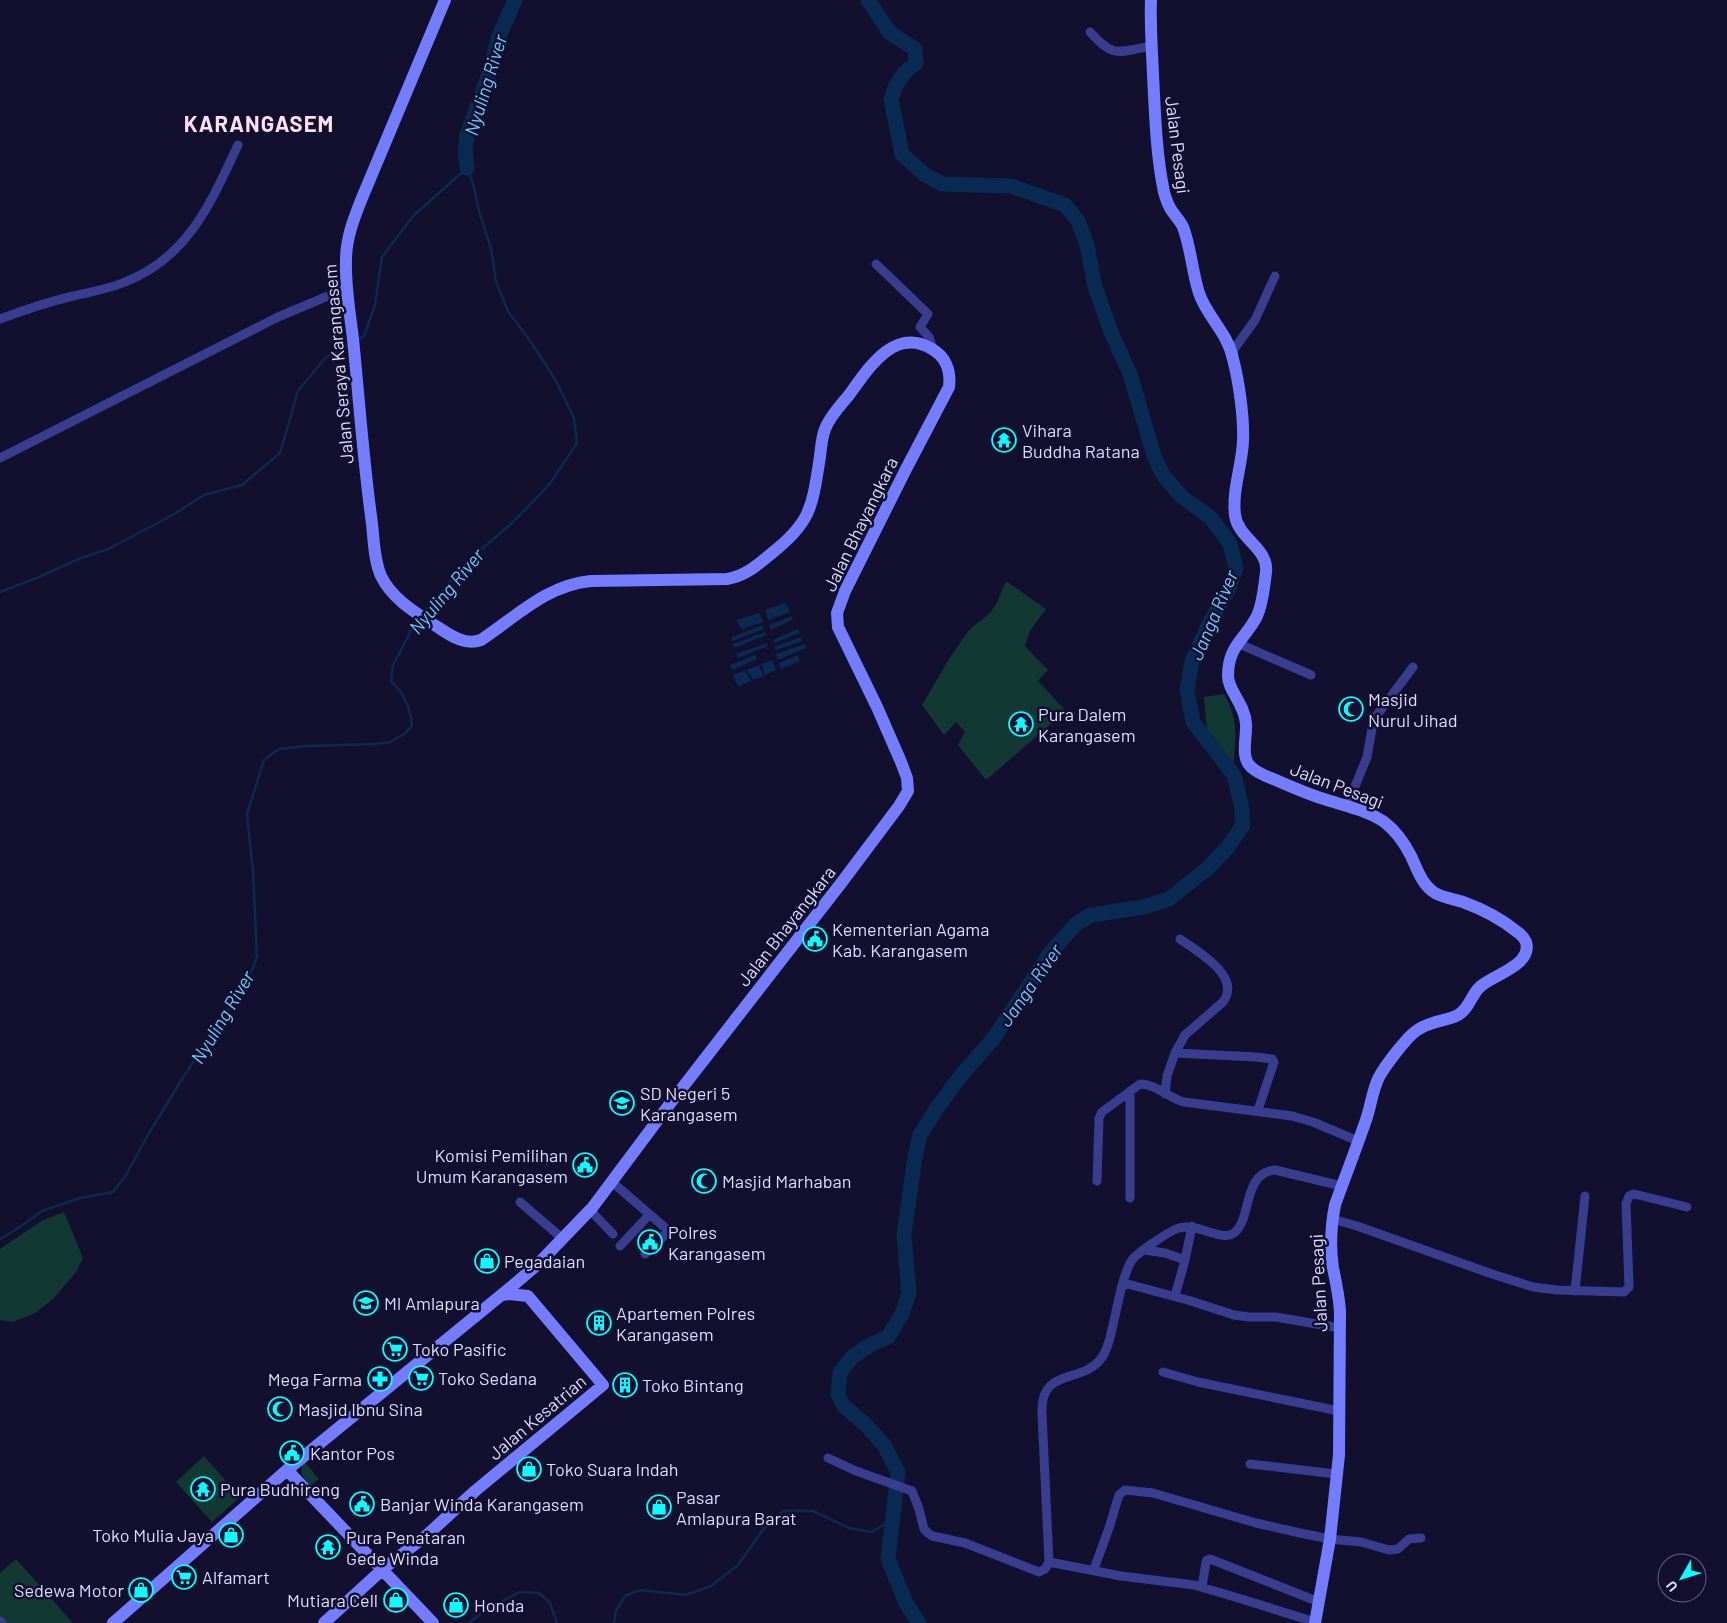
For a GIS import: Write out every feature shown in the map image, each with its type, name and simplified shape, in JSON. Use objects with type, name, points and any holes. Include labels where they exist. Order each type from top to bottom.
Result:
[{"type":"street","name":"Jalan Seraya Karangasem","points":[[445,0],[353,220],[346,256],[347,288],[364,455],[378,564],[384,582],[412,610],[452,636],[468,642],[481,640],[543,596],[556,589],[575,583],[604,580],[727,579],[751,571],[785,544],[802,523],[812,504],[826,427],[869,368],[885,351],[896,345],[912,343],[933,349]]},
{"type":"street","name":"Jalan Pesagi","points":[[1151,0],[1151,46],[1157,133],[1165,195],[1185,234],[1198,292],[1232,352],[1242,415],[1243,440],[1236,490],[1235,513],[1237,523],[1242,531],[1264,556],[1267,563],[1256,618],[1232,651],[1228,677],[1230,686],[1245,713],[1245,751],[1248,765],[1258,772],[1299,790],[1377,818],[1394,831],[1410,854],[1422,879],[1433,892],[1480,908],[1495,916],[1521,935],[1526,945],[1522,959],[1516,965],[1480,986],[1470,1003],[1460,1014],[1422,1026],[1402,1045],[1379,1077],[1367,1117],[1335,1205],[1332,1219],[1332,1256],[1339,1298],[1339,1455],[1330,1539],[1315,1623]]},
{"type":"street","points":[[1090,32],[1102,45],[1112,51],[1125,51],[1151,46]]},
{"type":"street","points":[[0,319],[69,297],[123,283],[146,273],[164,262],[199,222],[238,145]]},
{"type":"street","points":[[876,264],[928,314],[920,327],[929,337],[933,349]]},
{"type":"street","points":[[1232,352],[1254,320],[1275,276]]},
{"type":"street","points":[[0,458],[278,317],[347,288]]},
{"type":"street","name":"Jalan Bhayangkara","points":[[113,1623],[287,1470],[502,1295],[563,1239],[590,1210],[612,1182],[899,806],[908,791],[907,778],[838,627],[837,612],[868,544],[949,387],[949,368],[933,349]]},
{"type":"street","points":[[1237,643],[1311,676]]},
{"type":"street","points":[[1347,806],[1367,757],[1372,729],[1377,715],[1413,668]]},
{"type":"street","points":[[1165,1094],[1167,1076],[1175,1053],[1185,1035],[1223,1002],[1228,996],[1229,990],[1228,983],[1215,966],[1180,939]]},
{"type":"street","points":[[1175,1053],[1272,1059],[1274,1062],[1273,1068],[1267,1080],[1258,1110]]},
{"type":"street","points":[[1097,1181],[1099,1118],[1102,1112],[1136,1086],[1144,1084],[1173,1099],[1184,1102],[1258,1110],[1292,1116],[1313,1122],[1358,1141]]},
{"type":"street","points":[[1130,1092],[1130,1198]]},
{"type":"street","points":[[828,1458],[890,1484],[912,1491],[924,1529],[932,1536],[965,1543],[1039,1572],[1045,1570],[1050,1562],[1042,1397],[1055,1382],[1063,1377],[1089,1368],[1101,1360],[1109,1343],[1124,1283],[1132,1261],[1176,1229],[1192,1226],[1224,1236],[1233,1234],[1239,1227],[1252,1186],[1260,1175],[1268,1171],[1274,1170],[1342,1186]]},
{"type":"street","points":[[612,1182],[669,1231],[645,1254]]},
{"type":"street","points":[[1332,1219],[1420,1247],[1534,1287],[1619,1293],[1624,1292],[1629,1287],[1626,1204],[1629,1196],[1634,1194],[1687,1207]]},
{"type":"street","points":[[1575,1291],[1585,1196]]},
{"type":"street","points":[[520,1202],[563,1239]]},
{"type":"street","points":[[590,1210],[613,1234]]},
{"type":"street","points":[[620,1246],[649,1215]]},
{"type":"street","points":[[1174,1296],[1185,1260],[1192,1226]]},
{"type":"street","points":[[1145,1250],[1166,1253],[1185,1260]]},
{"type":"street","points":[[502,1295],[528,1296],[524,1276]]},
{"type":"street","points":[[1124,1283],[1234,1315],[1249,1318],[1289,1318],[1340,1328]]},
{"type":"street","name":"Jalan Kesatrian","points":[[383,1569],[427,1535],[475,1491],[603,1385],[528,1296]]},
{"type":"street","points":[[1163,1372],[1198,1382],[1340,1411]]},
{"type":"street","points":[[1250,1464],[1336,1474]]},
{"type":"street","points":[[287,1470],[433,1623]]},
{"type":"street","points":[[1094,1569],[1119,1495],[1125,1490],[1153,1493],[1256,1523],[1330,1539],[1361,1542],[1394,1550],[1410,1540],[1421,1538]]},
{"type":"street","points":[[1202,1588],[1206,1562],[1210,1559],[1319,1602]]},
{"type":"street","points":[[1050,1562],[1094,1569],[1121,1576],[1202,1588],[1315,1623]]},
{"type":"street","points":[[324,1623],[383,1569]]},
{"type":"green space","points":[[1006,581],[1046,609],[1030,631],[1025,646],[1048,670],[1038,681],[1066,711],[986,780],[958,745],[965,732],[956,722],[944,735],[922,705],[949,659],[969,630],[991,612]]},
{"type":"green space","points":[[1224,694],[1234,719],[1234,761],[1217,749],[1212,742],[1207,726],[1204,697]]},
{"type":"green space","points":[[64,1212],[83,1258],[76,1272],[54,1298],[35,1313],[13,1322],[0,1320],[0,1249],[43,1220]]},
{"type":"green space","points":[[204,1456],[240,1497],[212,1522],[176,1482]]},
{"type":"green space","points":[[304,1461],[319,1479],[310,1486],[301,1471]]},
{"type":"green space","points":[[16,1559],[73,1623],[5,1623],[0,1619],[0,1573]]},
{"type":"water","points":[[786,603],[790,612],[768,620],[765,610]]},
{"type":"water","points":[[759,613],[763,622],[741,629],[737,620]]},
{"type":"water","points":[[792,616],[793,619],[771,630],[769,625]]},
{"type":"water","points":[[762,625],[764,629],[732,641],[731,638]]},
{"type":"water","points":[[798,629],[800,633],[774,643],[773,640]]},
{"type":"water","points":[[765,632],[766,635],[734,648],[733,644]]},
{"type":"water","points":[[801,637],[802,641],[776,650],[774,647]]},
{"type":"water","points":[[767,643],[768,646],[738,658],[736,654]]},
{"type":"water","points":[[804,644],[806,648],[778,660],[776,654]]},
{"type":"water","points":[[755,655],[757,659],[732,670],[730,665]]},
{"type":"water","points":[[798,655],[800,661],[781,669],[779,663]]},
{"type":"water","points":[[772,660],[776,670],[765,675],[761,664]]},
{"type":"water","points":[[759,665],[764,676],[753,680],[747,670]]},
{"type":"water","points":[[745,670],[751,681],[738,687],[733,675]]},
{"type":"waterway","name":"Nyuling River","points":[[467,168],[465,151],[467,135],[489,74],[499,36],[515,0]]},
{"type":"waterway","name":"Janga River","points":[[868,0],[890,33],[915,49],[916,63],[905,72],[896,85],[891,99],[902,154],[924,174],[942,184],[1011,186],[1065,205],[1078,221],[1087,245],[1095,287],[1111,332],[1130,374],[1154,456],[1163,475],[1182,497],[1211,518],[1230,544],[1236,568],[1228,590],[1208,626],[1192,661],[1187,690],[1193,722],[1234,775],[1241,804],[1243,825],[1228,847],[1208,868],[1169,899],[1144,907],[1091,915],[1076,924],[1051,952],[993,1039],[963,1073],[920,1135],[904,1235],[909,1293],[902,1314],[888,1337],[870,1345],[851,1358],[840,1373],[838,1394],[843,1405],[866,1425],[884,1445],[898,1472],[888,1559],[906,1603],[919,1623]]},
{"type":"waterway","name":"Nyuling River","points":[[357,340],[364,336],[375,305],[382,257],[413,216],[467,168],[491,249],[496,282],[508,311],[556,381],[574,418],[577,443],[549,485],[513,522],[466,563],[423,614]]},
{"type":"waterway","points":[[0,592],[81,558],[108,549],[169,517],[204,495],[242,485],[280,453],[298,391],[325,358],[350,344]]},
{"type":"waterway","name":"Nyuling River","points":[[0,1239],[42,1211],[80,1198],[113,1192],[126,1175],[182,1079],[248,980],[257,957],[253,872],[247,814],[264,760],[279,749],[305,746],[376,744],[390,742],[404,734],[412,726],[410,713],[403,696],[391,681],[393,665],[418,620]]},
{"type":"waterway","points":[[614,1623],[616,1611],[625,1596],[640,1590],[686,1595],[711,1586],[738,1565],[762,1531],[783,1511],[813,1511],[849,1528],[871,1532],[893,1520]]},
{"type":"waterway","points":[[469,1623],[487,1609],[520,1592],[539,1593],[550,1603],[557,1623]]},
{"type":"place","name":"Vihara Buddha Ratana","points":[[1004,440]]},
{"type":"place","name":"Masjid Nurul Jihad","points":[[1351,709]]},
{"type":"place","name":"Pura Dalem Karangasem","points":[[1021,724]]},
{"type":"place","name":"Kementerian Agama Kab. Karangasem","points":[[815,939]]},
{"type":"place","name":"SD Negeri 5 Karangasem","points":[[622,1103]]},
{"type":"place","name":"Komisi Pemilihan Umum Karangasem","points":[[585,1165]]},
{"type":"place","name":"Masjid Marhaban","points":[[704,1181]]},
{"type":"place","name":"Polres Karangasem","points":[[650,1242]]},
{"type":"place","name":"Pegadaian","points":[[487,1261]]},
{"type":"place","name":"MI Amlapura","points":[[366,1303]]},
{"type":"place","name":"Apartemen Polres Karangasem","points":[[599,1323]]},
{"type":"place","name":"Toko Pasific","points":[[395,1349]]},
{"type":"place","name":"Toko Sedana","points":[[421,1378]]},
{"type":"place","name":"Mega Farma","points":[[380,1379]]},
{"type":"place","name":"Toko Bintang","points":[[625,1385]]},
{"type":"place","name":"Masjid Ibnu Sina","points":[[280,1409]]},
{"type":"place","name":"Kantor Pos","points":[[292,1453]]},
{"type":"place","name":"Toko Suara Indah","points":[[529,1469]]},
{"type":"place","name":"Pura Budhireng","points":[[203,1489]]},
{"type":"place","name":"Banjar Winda Karangasem","points":[[362,1504]]},
{"type":"place","name":"Pasar Amlapura Barat","points":[[659,1507]]},
{"type":"place","name":"Toko Mulia Jaya","points":[[231,1535]]},
{"type":"place","name":"Pura Penataran Gede Winda","points":[[328,1547]]},
{"type":"place","name":"Alfamart","points":[[184,1577]]},
{"type":"place","name":"Sedewa Motor","points":[[141,1590]]},
{"type":"place","name":"Mutiara Cell","points":[[396,1600]]},
{"type":"place","name":"Honda","points":[[456,1605]]},
{"type":"district","name":"KARANGASEM","points":[[259,123]]}]
